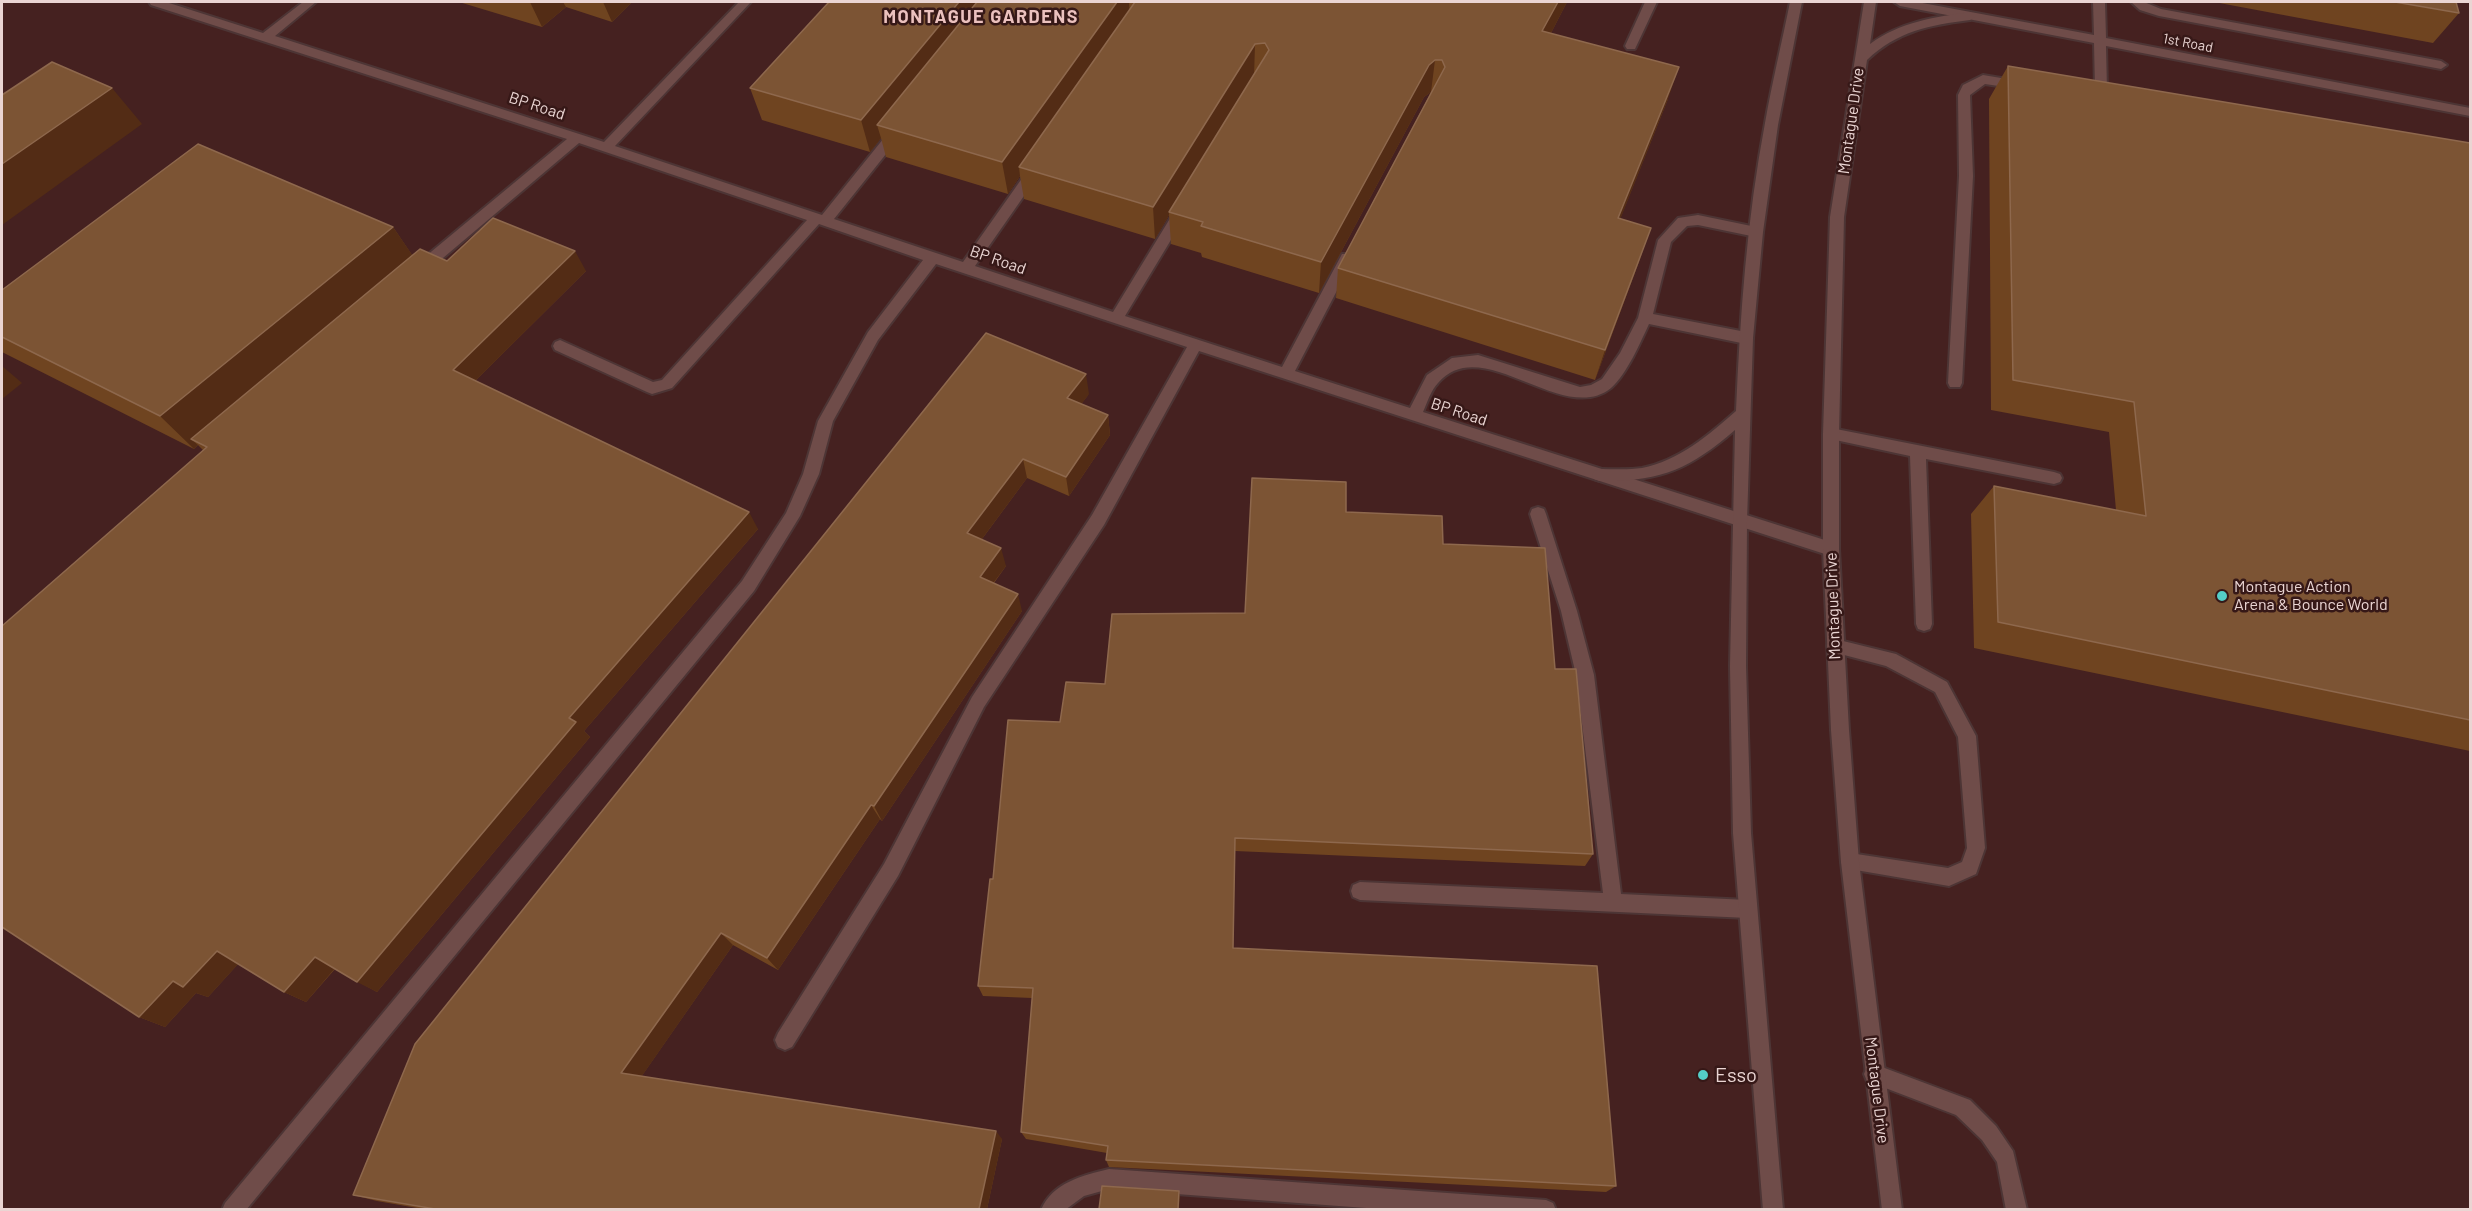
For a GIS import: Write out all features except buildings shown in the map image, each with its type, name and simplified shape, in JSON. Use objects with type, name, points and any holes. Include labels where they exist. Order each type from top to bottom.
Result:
[{"type":"main road","name":"BP Road","points":[[155,2],[267,36],[578,138],[1413,416],[1831,549]]},
{"type":"main road","points":[[267,36],[310,2]]},
{"type":"main road","points":[[606,148],[745,2]]},
{"type":"main road","points":[[1631,46],[1652,2]]},
{"type":"main road","points":[[1773,1209],[1748,909],[1739,750],[1739,520],[1746,338],[1756,232],[1771,125],[1796,2]]},
{"type":"main road","name":"Montague Drive","points":[[1870,2],[1837,217],[1831,434],[1831,549],[1835,646],[1850,862],[1892,1209]]},
{"type":"main road","name":"1st Road","points":[[1900,2],[2470,112]]},
{"type":"main road","points":[[2077,95],[2092,97],[2101,91],[2099,2]]},
{"type":"main road","points":[[2137,2],[2159,12],[2441,64]]},
{"type":"main road","points":[[1860,60],[1877,42],[1902,28],[1934,20],[1970,16]]},
{"type":"main road","points":[[1955,383],[1966,176],[1964,95],[1968,88],[1983,79],[2030,87]]},
{"type":"main road","points":[[560,346],[652,388],[667,384],[821,220],[905,120]]},
{"type":"main road","points":[[407,280],[578,138]]},
{"type":"main road","points":[[966,268],[1041,161]]},
{"type":"main road","points":[[1116,319],[1188,200]]},
{"type":"main road","points":[[1413,416],[1432,379],[1452,364],[1478,361],[1580,393],[1595,390],[1607,383],[1626,356],[1645,318],[1665,240],[1683,220],[1698,220],[1756,232]]},
{"type":"main road","points":[[1286,373],[1353,246]]},
{"type":"main road","points":[[232,1209],[748,586],[792,516],[811,474],[826,421],[857,364],[873,336],[933,257]]},
{"type":"main road","points":[[1645,318],[1746,338]]},
{"type":"main road","points":[[784,1040],[891,870],[978,702],[1098,520],[1196,344]]},
{"type":"main road","points":[[1600,475],[1642,474],[1683,460],[1716,439],[1742,414]]},
{"type":"main road","points":[[1831,434],[2054,478]]},
{"type":"main road","points":[[1918,453],[1924,624]]},
{"type":"main road","points":[[1538,514],[1569,611],[1585,675],[1613,902]]},
{"type":"main road","points":[[1835,646],[1890,659],[1941,687],[1967,736],[1976,848],[1969,868],[1949,877],[1850,862]]},
{"type":"main road","points":[[1360,891],[1748,909]]},
{"type":"main road","points":[[1874,1074],[1963,1107],[1989,1133],[2006,1158],[2017,1209]]},
{"type":"main road","points":[[1051,1209],[1062,1195],[1083,1186],[1110,1179],[1546,1209]]},
{"type":"shaded area","points":[[2,2],[2470,2],[2470,1209],[2,1210]]},
{"type":"place","name":"Montague Action Arena & Bounce World","points":[[2222,596]]},
{"type":"place","name":"Esso","points":[[1703,1075]]},
{"type":"district","name":"MONTAGUE GARDENS","points":[[981,17]]}]
